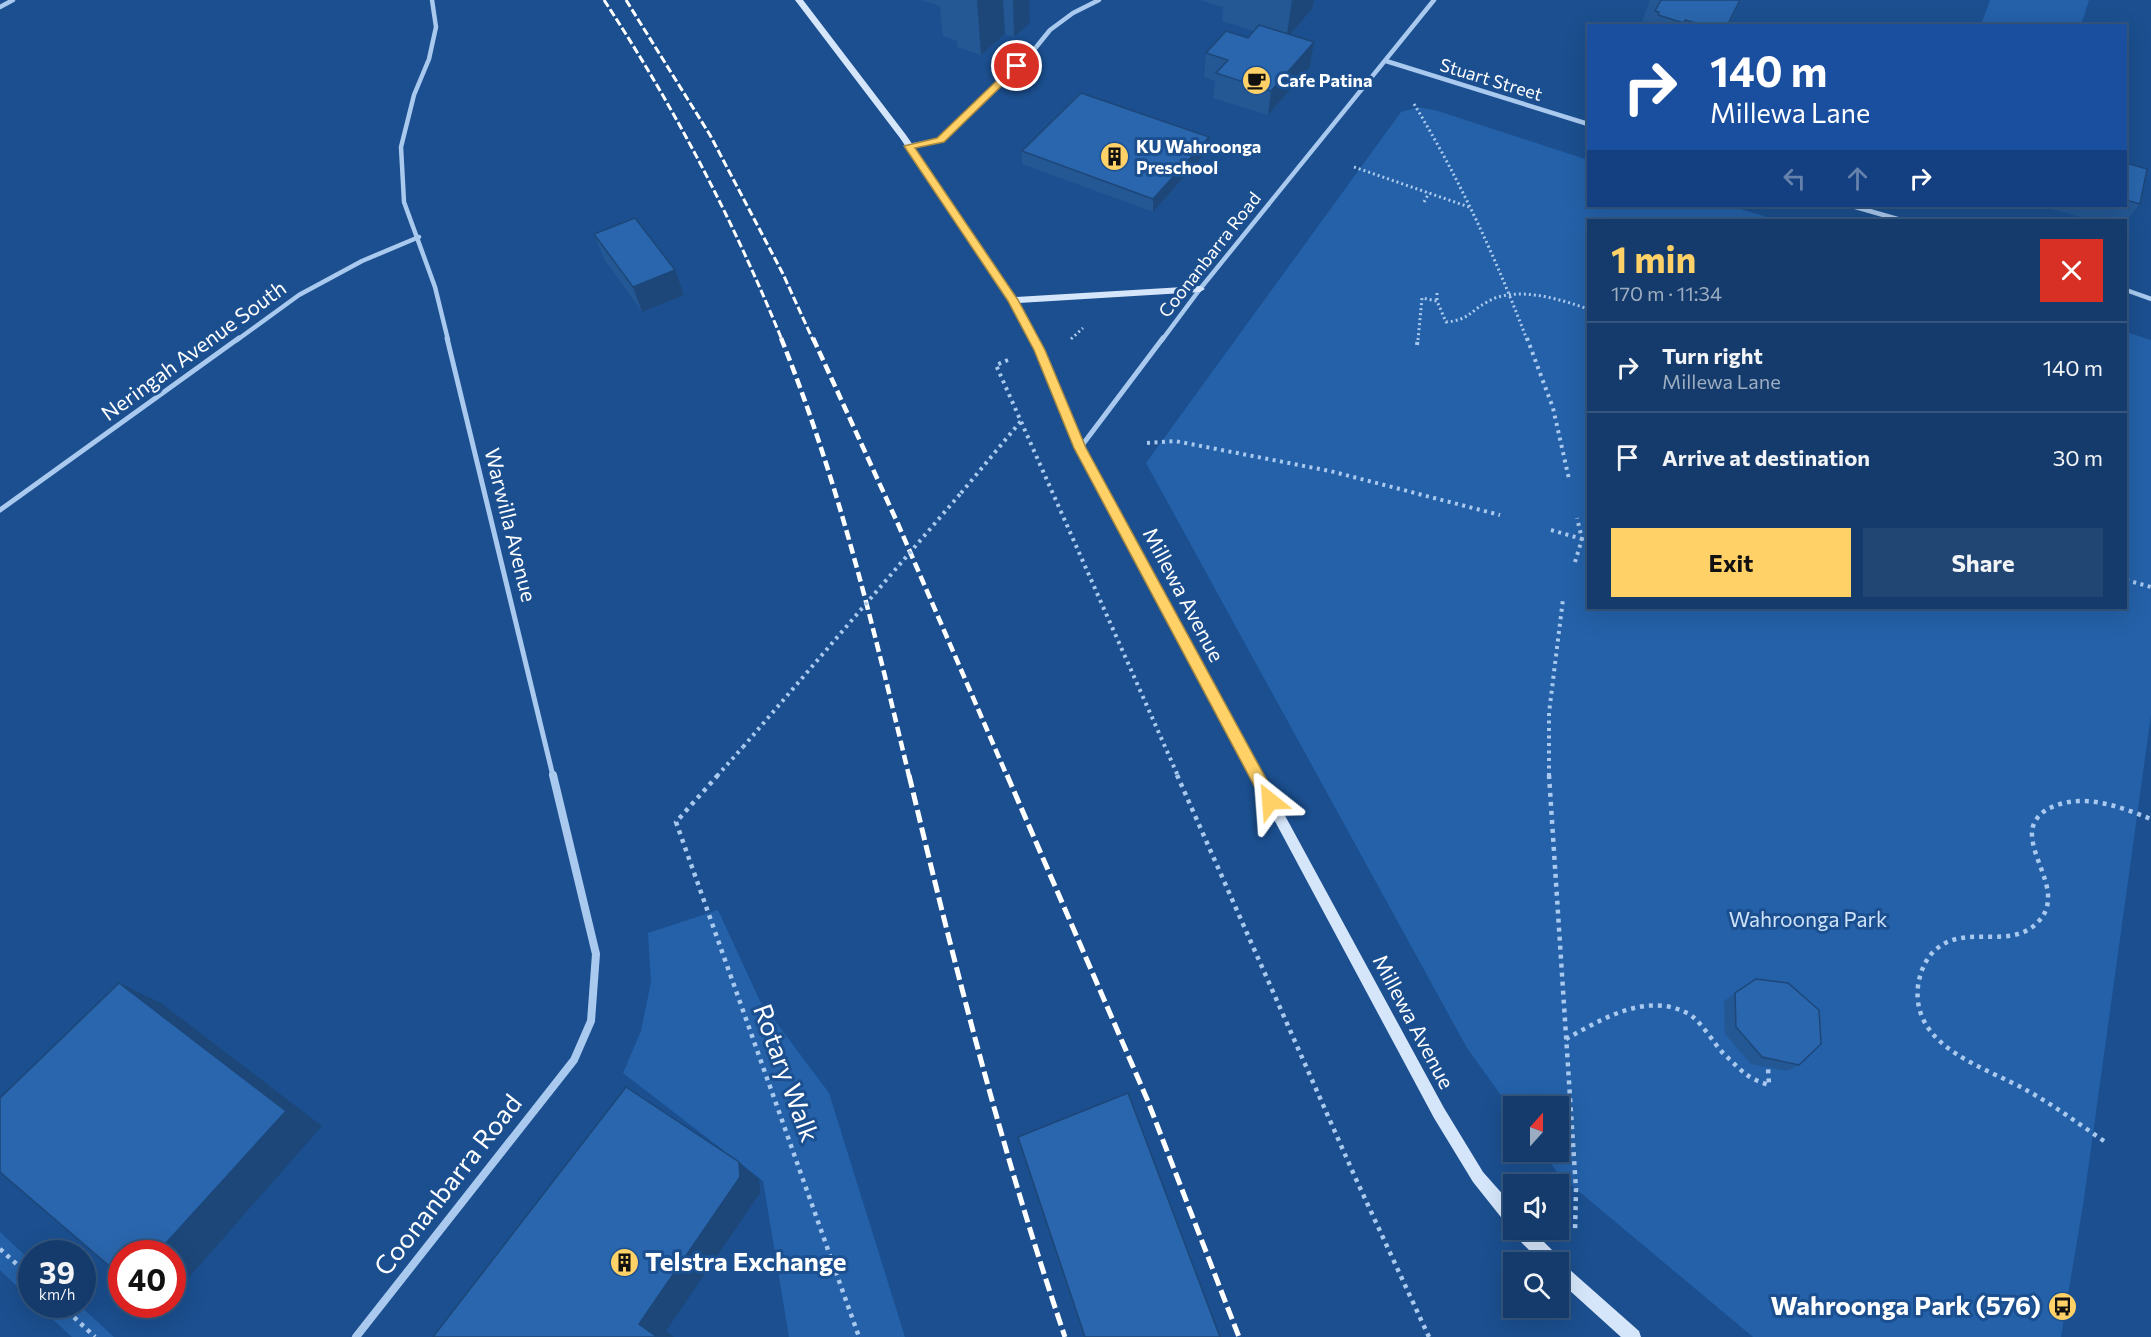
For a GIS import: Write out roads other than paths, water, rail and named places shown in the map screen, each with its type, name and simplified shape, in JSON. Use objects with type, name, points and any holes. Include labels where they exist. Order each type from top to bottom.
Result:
[{"type":"street","points":[[0,7],[14,0]]},
{"type":"street","name":"Warwilla Avenue","points":[[432,0],[436,27],[429,59],[414,95],[401,147],[404,202],[419,237],[435,287],[596,954],[591,1021],[574,1060]]},
{"type":"street","name":"Millewa Avenue","points":[[799,0],[909,146],[1013,300],[1040,350],[1080,448],[1438,1113],[1478,1177],[1503,1207]]},
{"type":"street","points":[[909,146],[940,140],[1033,51],[1050,30],[1072,13],[1099,0]]},
{"type":"street","name":"Coonanbarra Road","points":[[1080,448],[1200,289],[1434,0]]},
{"type":"street","name":"Stuart Street","points":[[1386,61],[1587,124]]},
{"type":"street","points":[[1856,207],[1898,219]]},
{"type":"street","name":"Neringah Avenue South","points":[[0,510],[299,295],[362,261],[419,237]]},
{"type":"street","points":[[1013,300],[1200,289]]},
{"type":"street","points":[[2127,290],[2151,298]]},
{"type":"street","name":"Coonanbarra Road","points":[[356,1337],[574,1060]]},
{"type":"street","points":[[1531,1240],[1542,1252]]},
{"type":"street","points":[[1569,1279],[1633,1337]]},
{"type":"railway","points":[[604,0],[679,123],[744,251],[782,340]]},
{"type":"railway","points":[[626,0],[710,135],[783,274],[813,340]]},
{"type":"railway","points":[[781,338],[820,445],[837,500],[868,610],[909,776]]},
{"type":"railway","points":[[813,338],[898,524],[1007,776]]},
{"type":"railway","points":[[909,775],[980,1057],[1020,1198],[1065,1337]]},
{"type":"railway","points":[[1007,775],[1147,1099],[1239,1337]]},
{"type":"place","name":"Cafe Patina","points":[[1256,81]]},
{"type":"place","name":"KU Wahroonga Preschool","points":[[1115,157]]},
{"type":"place","name":"Telstra Exchange","points":[[624,1262]]},
{"type":"place","name":"Wahroonga Park (576)","points":[[2062,1306]]},
{"type":"park label","name":"Wahroonga Park","points":[[1808,920]]}]
